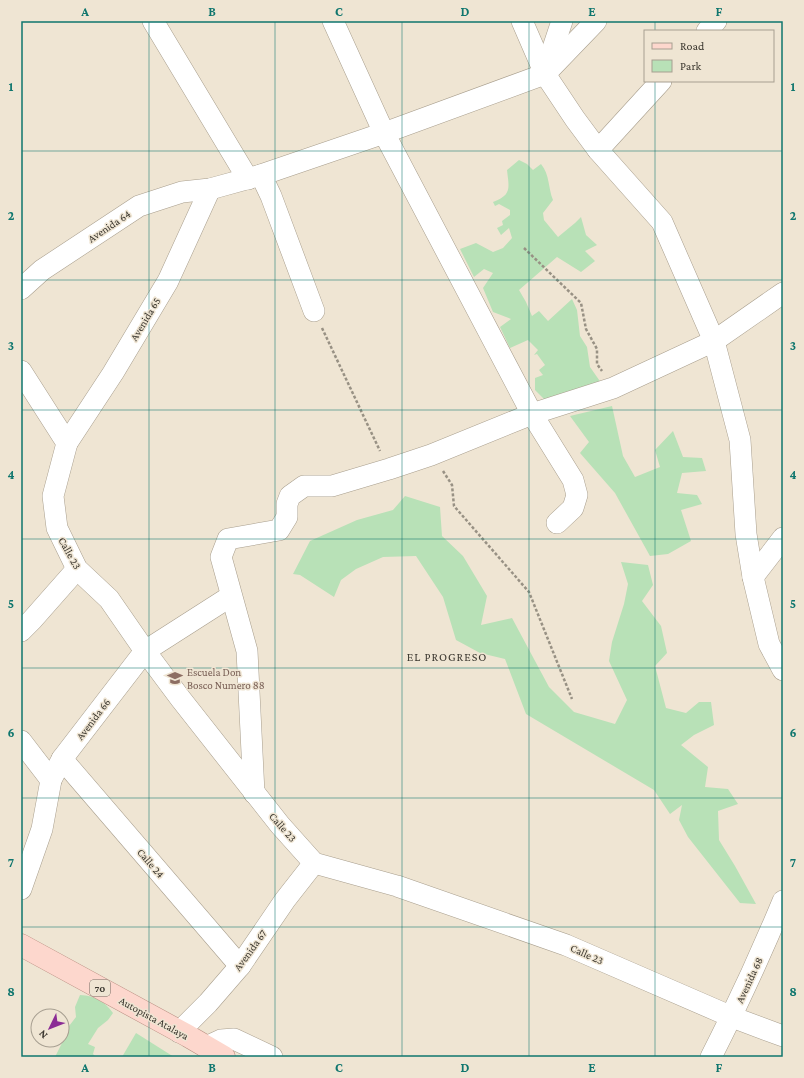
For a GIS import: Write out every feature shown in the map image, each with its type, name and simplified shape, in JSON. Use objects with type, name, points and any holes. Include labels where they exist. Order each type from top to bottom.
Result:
[{"type":"main road","name":"Autopista Atalaya","points":[[21,945],[215,1052]]},
{"type":"street","points":[[153,21],[254,177],[271,196],[314,311]]},
{"type":"street","points":[[333,21],[384,133],[532,414],[572,480],[577,495],[573,508],[557,523]]},
{"type":"street","points":[[522,21],[545,74],[575,119],[598,150],[662,222],[714,341],[740,440],[746,534],[753,577],[769,644],[783,670]]},
{"type":"street","points":[[545,74],[562,21]]},
{"type":"street","points":[[545,74],[596,21]]},
{"type":"street","points":[[708,30],[716,21]]},
{"type":"street","name":"Avenida 64","points":[[21,289],[42,270],[140,206],[182,192],[210,189],[254,177],[384,133],[545,74]]},
{"type":"street","points":[[598,150],[660,82]]},
{"type":"street","name":"Avenida 65","points":[[66,443],[113,373],[168,281],[210,189]]},
{"type":"street","points":[[254,793],[246,651],[221,557],[228,539],[279,530],[287,517],[287,504],[290,496],[304,486],[332,486],[389,469],[432,455],[532,414],[614,388],[714,341],[783,293]]},
{"type":"street","points":[[21,372],[66,443]]},
{"type":"street","name":"Calle 23","points":[[66,443],[53,496],[57,528],[77,569],[109,599],[145,651],[254,793],[314,863],[397,886],[566,945],[732,1017],[783,1036]]},
{"type":"street","points":[[753,577],[783,538]]},
{"type":"street","points":[[21,631],[77,569]]},
{"type":"street","name":"Avenida 66","points":[[21,889],[42,829],[51,780],[62,759],[145,651],[231,596]]},
{"type":"street","points":[[21,741],[51,780]]},
{"type":"street","name":"Calle 24","points":[[62,759],[240,966]]},
{"type":"street","name":"Avenida 67","points":[[179,1032],[208,1003],[240,966],[285,900],[314,863]]},
{"type":"street","name":"Avenida 68","points":[[711,1057],[732,1017],[762,953],[783,901]]},
{"type":"street","points":[[215,1052],[221,1040],[234,1039],[272,1057]]},
{"type":"path","points":[[524,248],[581,303],[586,330],[597,349],[596,364],[614,388]]},
{"type":"path","points":[[314,311],[389,469]]},
{"type":"path","points":[[432,455],[452,484],[454,506],[530,592],[572,699]]},
{"type":"green space","points":[[519,160],[527,164],[533,170],[541,164],[544,168],[553,200],[543,213],[544,220],[558,237],[581,217],[586,235],[597,245],[585,251],[595,261],[581,272],[557,257],[519,290],[532,316],[539,311],[548,321],[572,299],[577,310],[580,336],[587,347],[590,367],[604,387],[549,404],[535,390],[535,378],[543,375],[539,370],[545,365],[537,354],[534,355],[538,350],[528,340],[510,348],[500,327],[511,319],[493,312],[483,288],[493,273],[484,269],[474,277],[460,249],[476,243],[493,252],[503,248],[512,238],[509,228],[501,235],[497,228],[503,225],[502,221],[510,215],[510,210],[499,204],[495,206],[493,202],[506,194],[508,190],[507,170]]},
{"type":"green space","points":[[612,406],[623,456],[635,477],[660,467],[655,450],[673,431],[683,457],[702,458],[706,471],[682,473],[677,493],[697,495],[702,504],[681,510],[691,541],[668,554],[650,556],[615,493],[580,453],[589,442],[570,416]]},
{"type":"green space","points":[[405,496],[440,507],[442,536],[463,556],[487,596],[481,625],[512,618],[549,687],[574,712],[615,724],[627,700],[609,661],[612,642],[624,604],[628,584],[621,562],[648,565],[653,585],[642,601],[661,626],[667,653],[655,666],[666,708],[686,713],[699,702],[711,702],[714,725],[694,735],[681,745],[708,767],[705,787],[728,789],[738,804],[718,811],[719,840],[756,904],[740,903],[688,837],[679,820],[682,805],[670,814],[654,790],[526,714],[505,659],[480,653],[456,640],[443,597],[416,556],[383,557],[356,569],[341,580],[334,597],[300,575],[293,574],[310,541],[357,520],[393,510]]},
{"type":"green space","points":[[80,995],[99,1000],[113,1013],[108,1020],[98,1028],[88,1044],[95,1047],[93,1054],[96,1057],[55,1057],[60,1048],[70,1048],[70,1025],[76,1017],[75,1007]]},
{"type":"green space","points":[[136,1033],[174,1057],[122,1057]]},
{"type":"place","name":"Escuela Don Bosco Numero 88","points":[[175,678]]},
{"type":"district","name":"EL PROGRESO","points":[[447,657]]}]
